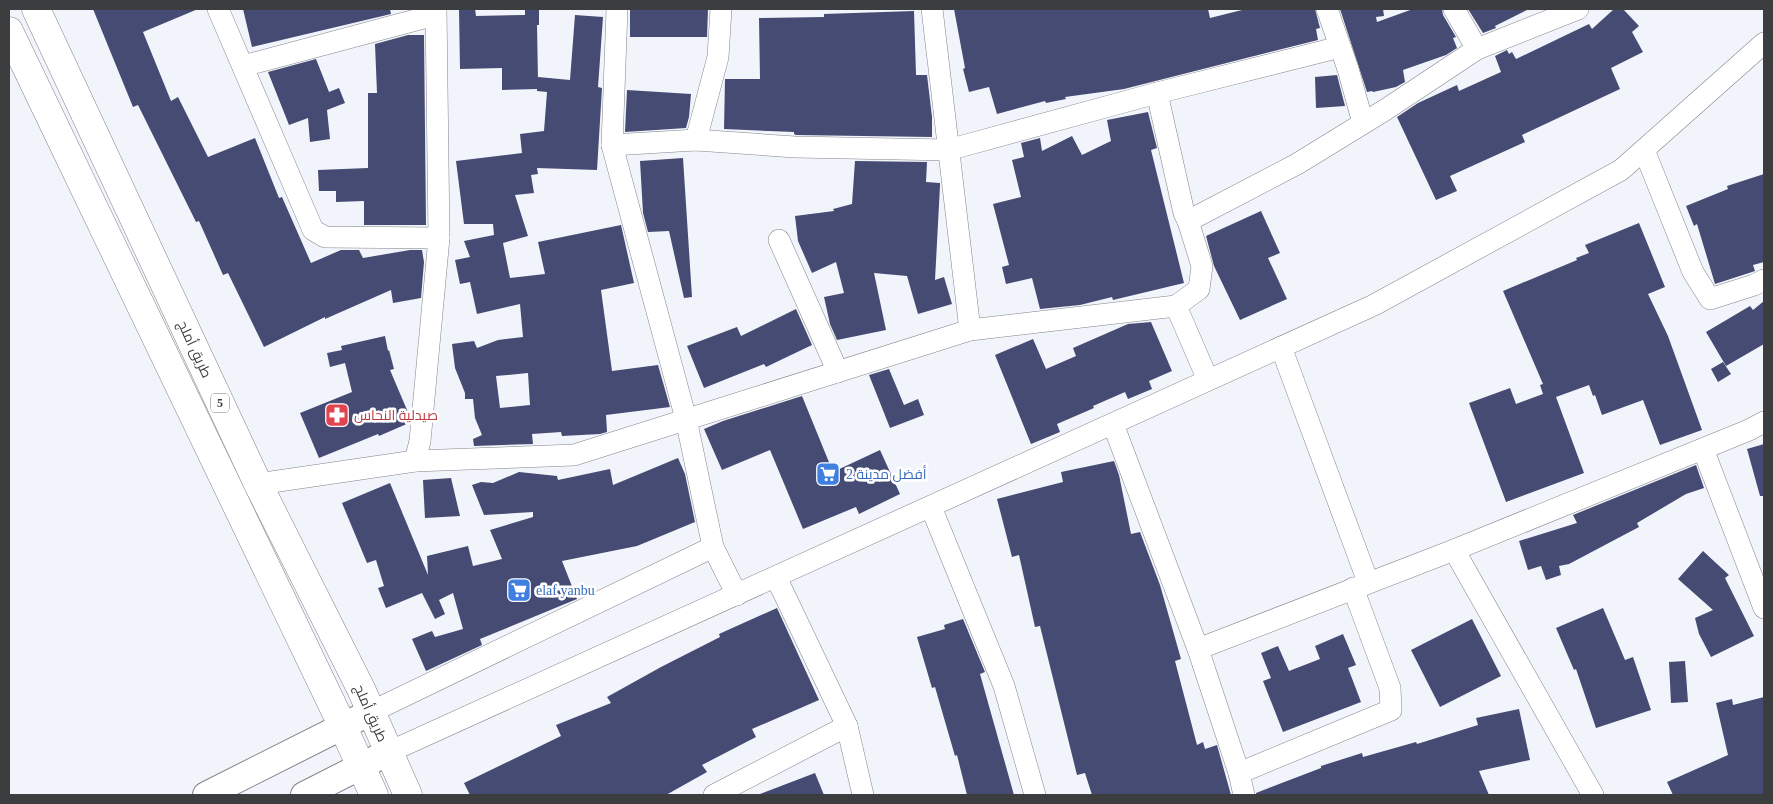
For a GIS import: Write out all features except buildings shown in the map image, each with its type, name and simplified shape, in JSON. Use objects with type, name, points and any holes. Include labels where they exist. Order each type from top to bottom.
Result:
[{"type":"highway","name":"طريق أملج","points":[[36,9],[258,484],[372,712],[408,795]]},
{"type":"highway","name":"5","points":[[9,31],[374,795]]},
{"type":"street","points":[[218,9],[313,230],[325,237],[439,238]]},
{"type":"street","points":[[616,9],[612,145],[686,419],[713,547],[737,595]]},
{"type":"street","points":[[696,140],[718,57],[722,9]]},
{"type":"street","points":[[932,9],[970,330]]},
{"type":"street","points":[[1327,9],[1363,124]]},
{"type":"street","points":[[1454,9],[1477,49]]},
{"type":"street","points":[[1188,221],[1297,164],[1363,124],[1477,49],[1578,9]]},
{"type":"street","points":[[243,66],[432,13],[439,238],[420,441],[415,461]]},
{"type":"street","points":[[304,795],[389,752],[1374,305],[1621,170],[1764,44]]},
{"type":"street","points":[[612,145],[696,140],[795,147],[948,150],[1157,93],[1340,48]]},
{"type":"street","points":[[258,484],[415,461],[574,455],[970,330],[1176,306],[1199,289],[1202,266],[1184,213],[1157,93]]},
{"type":"street","points":[[1644,150],[1693,272],[1710,299],[1764,280]]},
{"type":"street","points":[[779,240],[838,372]]},
{"type":"street","points":[[1176,306],[1208,380]]},
{"type":"street","points":[[1239,773],[1391,710],[1390,688],[1361,585],[1281,347]]},
{"type":"street","points":[[1198,649],[1454,550],[1703,449],[1764,422]]},
{"type":"street","points":[[1113,424],[1198,649],[1239,773],[1244,795]]},
{"type":"street","points":[[1703,449],[1764,608]]},
{"type":"street","points":[[931,506],[1004,686],[1035,795]]},
{"type":"street","points":[[206,795],[372,712],[713,547]]},
{"type":"street","points":[[1454,550],[1593,795]]},
{"type":"street","points":[[776,577],[847,726],[863,795]]},
{"type":"street","points":[[714,795],[847,726]]},
{"type":"place","name":"صيدلية النحاس","points":[[337,415]]},
{"type":"place","name":"2 أفضل مدينة","points":[[828,474]]},
{"type":"place","name":"elaf yanbu","points":[[519,590]]}]
